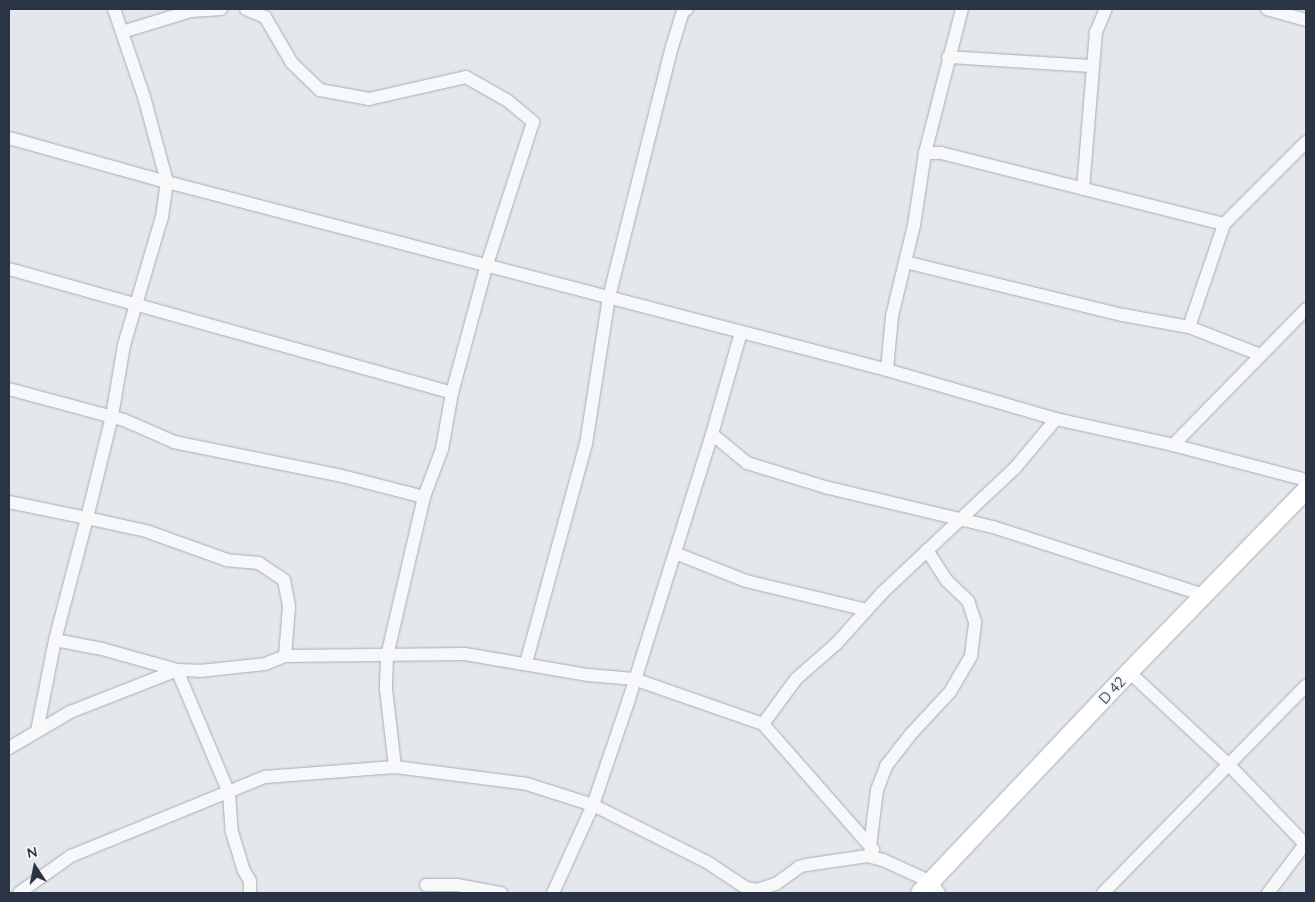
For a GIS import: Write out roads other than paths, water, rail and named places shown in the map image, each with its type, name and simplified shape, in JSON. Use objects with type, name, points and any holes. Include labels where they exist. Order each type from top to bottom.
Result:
[{"type":"street","points":[[37,732],[55,640],[112,416],[124,345],[162,217],[167,182],[144,97],[114,9]]},
{"type":"street","points":[[122,32],[190,11],[221,9]]},
{"type":"street","points":[[246,9],[265,17],[292,63],[320,90],[369,99],[466,77],[508,101],[533,122],[487,264],[452,393],[442,449],[424,497],[387,656],[386,689],[396,766]]},
{"type":"street","points":[[526,663],[586,444],[609,297],[672,47],[683,12],[687,9]]},
{"type":"street","points":[[887,370],[892,316],[914,225],[925,153],[948,57],[962,9]]},
{"type":"street","points":[[1083,189],[1096,32],[1106,9]]},
{"type":"street","points":[[1267,9],[1306,20]]},
{"type":"street","points":[[948,57],[1093,66]]},
{"type":"street","points":[[9,138],[167,182],[487,264],[887,370],[1056,419],[1173,445],[1306,480]]},
{"type":"street","points":[[1189,327],[1224,224],[1306,142]]},
{"type":"street","points":[[925,153],[941,154],[1224,224]]},
{"type":"street","points":[[905,262],[1123,315],[1189,327],[1261,355]]},
{"type":"street","points":[[9,269],[452,393]]},
{"type":"street","points":[[1173,445],[1306,309]]},
{"type":"street","points":[[553,893],[593,805],[629,699],[712,434],[741,332]]},
{"type":"street","points":[[9,389],[61,405],[112,416],[174,442],[342,476],[424,497]]},
{"type":"street","points":[[762,724],[796,679],[836,644],[927,550],[1015,468],[1056,419]]},
{"type":"street","points":[[712,434],[748,463],[825,487],[993,528],[1204,595]]},
{"type":"street","name":"D 42","points":[[930,890],[1129,672],[1306,490]]},
{"type":"street","points":[[9,502],[146,531],[227,560],[259,563],[284,580],[289,606],[285,656]]},
{"type":"street","points":[[870,846],[877,790],[886,766],[910,735],[950,692],[971,656],[975,622],[968,601],[947,581],[927,550]]},
{"type":"street","points":[[674,553],[746,581],[867,610]]},
{"type":"street","points":[[55,640],[102,649],[177,670],[200,671],[265,664],[285,656],[387,656],[425,653],[465,654],[634,680],[762,724],[883,860],[930,890]]},
{"type":"street","points":[[9,748],[70,712],[177,670]]},
{"type":"street","points":[[177,670],[229,793],[232,832],[243,870],[250,881],[250,893]]},
{"type":"street","points":[[1129,672],[1229,765],[1306,844],[1268,893]]},
{"type":"street","points":[[1103,893],[1306,686]]},
{"type":"street","points":[[19,893],[71,856],[265,777],[396,766],[527,784],[593,805],[708,862],[746,888],[757,890],[776,884],[806,864],[867,856],[883,860]]},
{"type":"street","points":[[426,884],[457,885],[501,893]]}]
